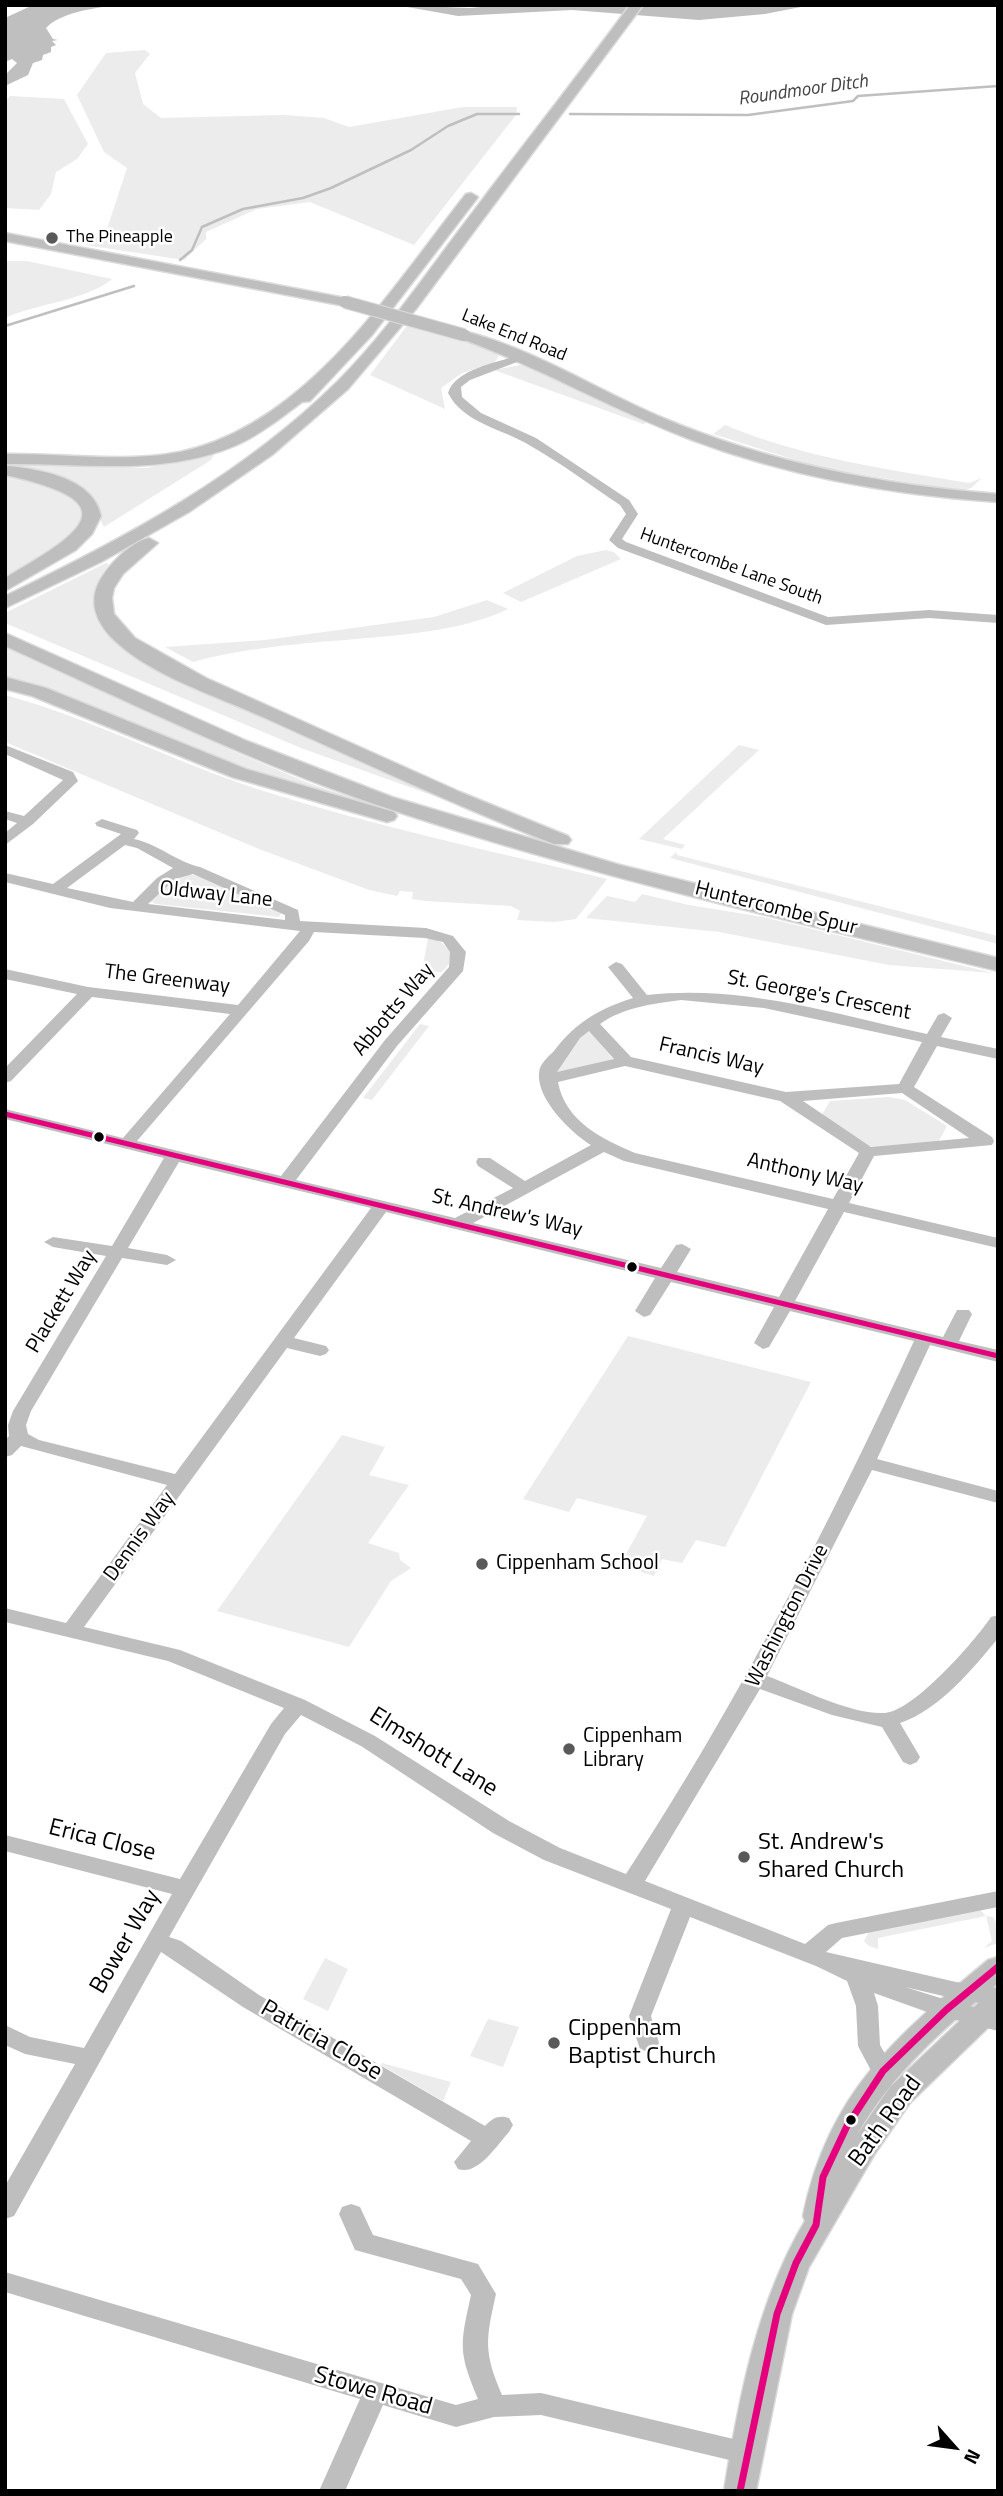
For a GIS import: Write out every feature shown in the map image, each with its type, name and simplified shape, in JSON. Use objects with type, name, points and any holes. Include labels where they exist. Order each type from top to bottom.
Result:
[{"type":"highway","points":[[5,603],[136,536],[235,463],[319,407],[376,348],[633,11]]},
{"type":"highway","points":[[526,126],[611,16]]},
{"type":"highway","points":[[478,188],[366,332],[326,377],[235,463],[202,507],[133,554],[112,575],[105,592],[103,609],[109,623],[121,636],[169,666],[405,777],[481,810],[585,849]]},
{"type":"highway","points":[[5,459],[116,464],[193,454],[241,436],[326,377]]},
{"type":"highway","points":[[5,470],[42,477],[72,488],[89,505],[91,518],[86,529],[74,541],[5,587]]},
{"type":"highway","points":[[5,587],[128,524],[211,471]]},
{"type":"highway","points":[[8,635],[331,769],[476,818],[585,849]]},
{"type":"highway","points":[[8,635],[294,767],[428,815],[555,853]]},
{"type":"highway","points":[[5,683],[49,696],[276,786],[447,832],[555,853]]},
{"type":"highway","name":"Huntercombe Spur","points":[[585,849],[998,951]]},
{"type":"highway","name":"Huntercombe Spur","points":[[555,853],[998,965]]},
{"type":"main road","name":"Lake End Road","points":[[5,237],[345,302],[464,335],[524,358],[658,421],[779,463],[900,488],[998,498]]},
{"type":"main road","name":"Bath Road","points":[[740,2491],[777,2314],[796,2263],[816,2225],[900,2095],[980,2007],[998,1968]]},
{"type":"main road","name":"Bath Road","points":[[816,2225],[823,2177],[847,2126],[883,2071],[980,2007]]},
{"type":"street","name":"Huntercombe Lane South","points":[[524,358],[466,378],[456,386],[454,393],[457,399],[464,408],[532,441],[625,503],[632,514],[615,540],[622,545],[826,621],[853,622],[881,617],[936,614],[963,614],[998,619]]},
{"type":"street","points":[[5,749],[68,775],[71,781],[5,841]]},
{"type":"street","points":[[5,815],[28,821]]},
{"type":"street","points":[[55,890],[88,862],[107,852],[132,833],[102,823]]},
{"type":"street","name":"Oldway Lane","points":[[129,842],[142,845],[185,869]]},
{"type":"street","name":"Oldway Lane","points":[[136,907],[172,873],[185,869],[195,870],[293,913],[301,926]]},
{"type":"street","name":"Oldway Lane","points":[[5,877],[136,907],[301,926]]},
{"type":"street","points":[[126,1144],[304,938],[301,926]]},
{"type":"street","name":"Abbotts Way","points":[[285,1182],[391,1043],[457,968],[458,952],[448,939],[426,933],[301,926]]},
{"type":"street","points":[[616,967],[643,1000]]},
{"type":"street","name":"The Greenway","points":[[5,974],[88,992],[240,1010]]},
{"type":"street","name":"The Greenway","points":[[5,1079],[88,992]]},
{"type":"street","name":"St. George's Crescent","points":[[548,1079],[548,1069],[558,1051],[571,1035],[589,1023],[617,1008],[643,1000],[696,995],[741,998],[998,1054]]},
{"type":"street","points":[[905,1088],[944,1018]]},
{"type":"street","points":[[589,1023],[625,1061]]},
{"type":"street","points":[[456,1225],[603,1146],[570,1124],[551,1096],[548,1079],[625,1061]]},
{"type":"street","name":"Francis Way","points":[[625,1061],[786,1097]]},
{"type":"street","points":[[786,1097],[905,1088],[992,1143]]},
{"type":"street","points":[[786,1097],[868,1152],[992,1143]]},
{"type":"street","name":"St. Andrew's Way","points":[[5,1114],[998,1356]]},
{"type":"street","name":"Anthony Way","points":[[603,1146],[630,1157],[998,1243]]},
{"type":"street","points":[[763,1343],[868,1152]]},
{"type":"street","name":"Plackett Way","points":[[19,1437],[17,1425],[22,1411],[174,1156]]},
{"type":"street","points":[[484,1162],[525,1188]]},
{"type":"street","name":"Dennis Way","points":[[72,1629],[381,1207]]},
{"type":"street","points":[[53,1242],[167,1260]]},
{"type":"street","points":[[644,1311],[682,1249]]},
{"type":"street","points":[[948,1344],[963,1314]]},
{"type":"street","name":"Washington Drive","points":[[632,1883],[699,1779],[756,1680],[867,1463],[924,1338]]},
{"type":"street","points":[[283,1341],[320,1350]]},
{"type":"street","points":[[5,1451],[19,1437],[50,1451],[180,1482]]},
{"type":"street","points":[[867,1463],[998,1497]]},
{"type":"street","name":"Elmshott Lane","points":[[5,1615],[173,1655],[298,1705],[368,1741],[501,1827],[552,1854],[816,1957],[857,1977],[980,2007]]},
{"type":"street","points":[[756,1680],[863,1717],[888,1720],[910,1710],[962,1667],[998,1622]]},
{"type":"street","name":"Bower Way","points":[[6,2207],[278,1729],[298,1705]]},
{"type":"street","points":[[888,1720],[910,1757]]},
{"type":"street","name":"Erica Close","points":[[5,1843],[186,1889]]},
{"type":"street","points":[[816,1957],[836,1931],[998,1899]]},
{"type":"street","points":[[648,2043],[640,2016],[684,1905]]},
{"type":"street","name":"Patricia Close","points":[[156,1941],[173,1947],[251,2001],[494,2132],[466,2162]]},
{"type":"street","name":"Elmshott Lane","points":[[816,1957],[862,1966],[980,2007]]},
{"type":"street","points":[[857,1977],[867,2006],[869,2046],[883,2071]]},
{"type":"street","points":[[5,2034],[25,2045],[89,2058]]},
{"type":"street","points":[[351,2214],[364,2243],[469,2270],[484,2294],[473,2342],[478,2369],[494,2406]]},
{"type":"street","name":"Stowe Road","points":[[5,2282],[374,2394],[456,2416],[494,2406],[541,2404],[746,2453]]},
{"type":"street","points":[[332,2491],[374,2394]]},
{"type":"shaded area","points":[[33,5],[113,5],[78,12],[52,23],[46,28],[53,39],[58,40],[52,41],[56,45],[51,47],[51,52],[43,55],[42,60],[33,63],[28,75],[5,86],[5,75],[17,63],[12,59],[5,62],[5,18]]},
{"type":"shaded area","points":[[396,5],[470,8],[481,7],[477,5],[811,5],[765,14],[699,20],[572,10],[458,16]]},
{"type":"shaded area","points":[[145,50],[150,54],[135,73],[143,104],[161,118],[284,115],[324,118],[349,127],[463,107],[517,107],[516,115],[414,245],[310,202],[257,209],[206,232],[206,239],[184,260],[85,245],[106,232],[127,168],[104,152],[77,95],[106,53]]},
{"type":"shaded area","points":[[10,96],[64,99],[88,144],[77,159],[56,172],[51,194],[39,210],[5,208],[5,102]]},
{"type":"shaded area","points":[[5,261],[27,261],[112,279],[89,292],[5,318]]},
{"type":"shaded area","points":[[409,323],[492,350],[499,356],[494,363],[462,373],[441,388],[445,409],[370,375]]},
{"type":"shaded area","points":[[520,365],[533,367],[650,422],[643,424],[494,370]]},
{"type":"shaded area","points":[[725,425],[785,446],[846,461],[969,483],[982,478],[971,488],[960,491],[817,467],[713,434]]},
{"type":"shaded area","points":[[215,452],[211,460],[104,527],[85,491],[5,468],[5,464],[20,463],[147,468]]},
{"type":"shaded area","points":[[5,474],[52,484],[79,503],[81,515],[69,538],[57,548],[5,576]]},
{"type":"shaded area","points":[[606,550],[614,552],[621,559],[521,602],[503,593],[577,556]]},
{"type":"shaded area","points":[[106,563],[109,564],[94,593],[97,616],[113,637],[138,656],[448,801],[301,748],[5,623],[5,613]]},
{"type":"shaded area","points":[[487,600],[508,609],[469,623],[441,629],[268,647],[193,662],[165,647],[265,640],[434,617]]},
{"type":"shaded area","points":[[5,646],[233,751],[306,782],[397,813],[262,776],[5,678]]},
{"type":"shaded area","points":[[5,695],[70,716],[260,790],[389,827],[607,879],[576,919],[554,922],[517,920],[520,911],[511,906],[425,901],[412,899],[413,892],[400,891],[397,896],[369,890],[259,849],[5,742]]},
{"type":"shaded area","points":[[739,745],[759,750],[663,839],[685,845],[682,849],[639,839]]},
{"type":"shaded area","points":[[676,852],[677,855],[998,936],[998,944],[670,858]]},
{"type":"shaded area","points":[[179,876],[198,876],[282,912],[279,917],[156,904],[150,901]]},
{"type":"shaded area","points":[[642,894],[763,917],[993,973],[889,965],[719,932],[586,918],[607,896],[635,902]]},
{"type":"shaded area","points":[[431,937],[451,952],[449,964],[442,972],[422,971],[428,938]]},
{"type":"shaded area","points":[[420,1024],[429,1026],[372,1100],[363,1098]]},
{"type":"shaded area","points":[[584,1029],[590,1031],[613,1059],[557,1075],[557,1059]]},
{"type":"shaded area","points":[[888,1097],[905,1100],[947,1126],[937,1144],[880,1148],[861,1144],[821,1116],[830,1101]]},
{"type":"shaded area","points":[[628,1336],[811,1382],[725,1547],[696,1540],[682,1563],[662,1559],[654,1576],[620,1565],[647,1516],[577,1498],[569,1512],[523,1499]]},
{"type":"shaded area","points":[[342,1435],[385,1447],[369,1475],[409,1485],[368,1543],[399,1553],[400,1560],[411,1568],[391,1581],[349,1647],[217,1611]]},
{"type":"shaded area","points":[[977,1907],[986,1916],[878,1938],[878,1949],[864,1941],[869,1932]]},
{"type":"shaded area","points":[[986,1916],[993,1917],[998,1925],[998,1943],[984,1948],[992,1941]]},
{"type":"shaded area","points":[[325,1958],[348,1969],[328,2011],[303,1999]]},
{"type":"shaded area","points":[[488,2019],[519,2027],[503,2067],[470,2056]]},
{"type":"shaded area","points":[[382,2063],[451,2082],[443,2101],[381,2065]]},
{"type":"waterway","name":"Roundmoor Ditch","points":[[570,114],[748,115],[853,101],[858,96],[998,86]]},
{"type":"waterway","name":"Roundmoor Ditch","points":[[180,260],[192,250],[202,227],[243,209],[303,198],[331,188],[411,150],[448,126],[477,114],[519,114]]},
{"type":"waterway","name":"Roundmoor Ditch","points":[[5,326],[134,286]]},
{"type":"transit line","points":[[5,1114],[998,1356]]},
{"type":"transit line","points":[[740,2491],[777,2314],[796,2263],[816,2225],[823,2177],[847,2126],[883,2071],[946,2010],[998,1967]]},
{"type":"place","name":"The Pineapple","points":[[52,238]]},
{"type":"place","name":"Cippenham School","points":[[482,1564]]},
{"type":"place","name":"Cippenham Library","points":[[569,1749]]},
{"type":"place","name":"St. Andrew's Shared Church","points":[[744,1857]]},
{"type":"place","name":"Cippenham Baptist Church","points":[[554,2043]]}]
